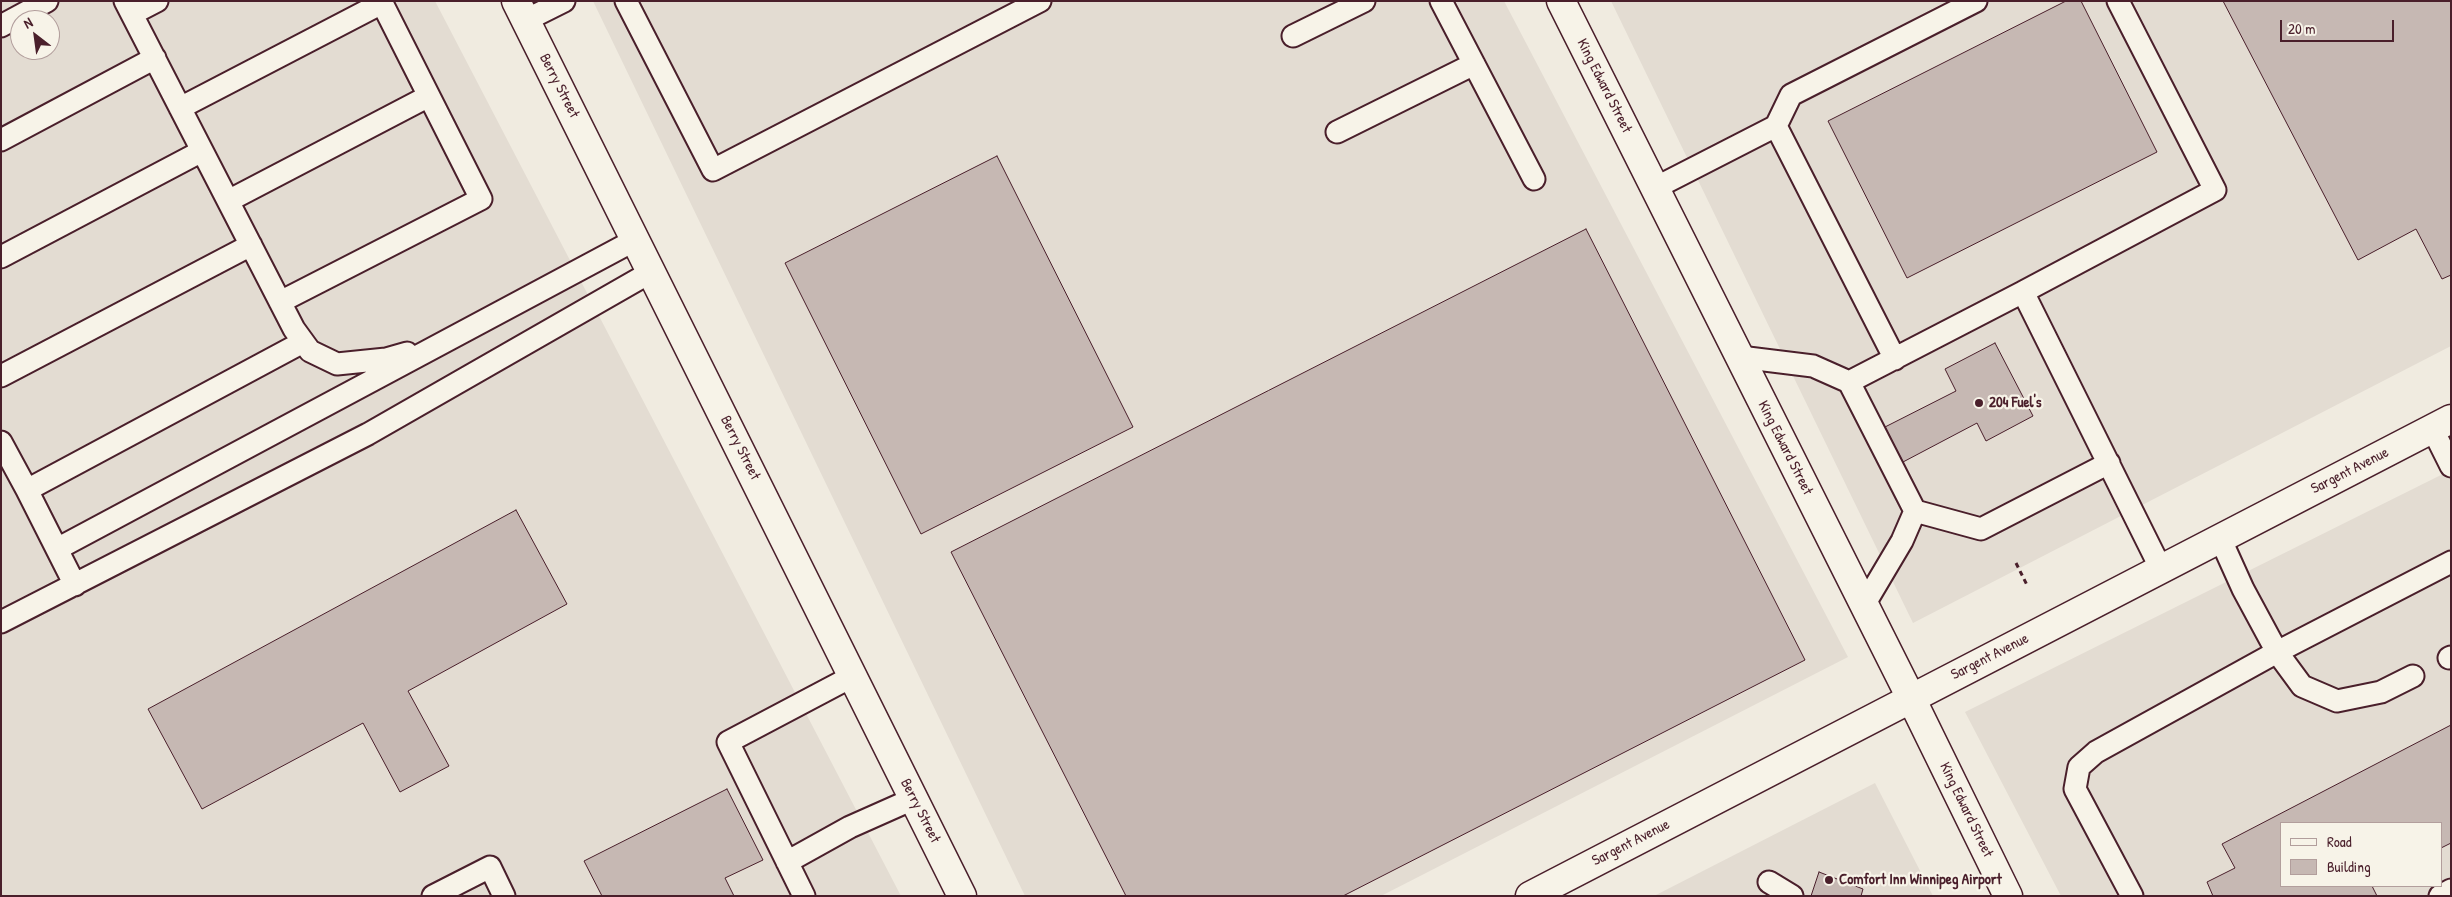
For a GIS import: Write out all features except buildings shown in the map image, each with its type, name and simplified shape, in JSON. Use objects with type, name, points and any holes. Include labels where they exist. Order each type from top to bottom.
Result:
[{"type":"main road","name":"King Edward Street","points":[[1561,1],[1911,698],[2008,896]]},
{"type":"main road","name":"Berry Street","points":[[521,11],[962,896]]},
{"type":"main road","name":"Sargent Avenue","points":[[1530,896],[2441,423]]},
{"type":"lane","points":[[1,26],[47,1]]},
{"type":"lane","points":[[158,1],[128,8],[280,302],[310,351],[337,364],[386,359],[445,341]]},
{"type":"lane","points":[[521,11],[564,1]]},
{"type":"lane","points":[[626,1],[712,170],[1040,1]]},
{"type":"lane","points":[[1293,36],[1364,1]]},
{"type":"lane","points":[[1441,1],[1534,179]]},
{"type":"lane","points":[[1654,188],[1776,126],[1791,95],[1976,1]]},
{"type":"lane","points":[[1849,382],[2215,190],[2118,1]]},
{"type":"lane","points":[[180,108],[382,2],[481,199],[280,302]]},
{"type":"lane","points":[[1,140],[154,58]]},
{"type":"lane","points":[[1337,132],[1474,64]]},
{"type":"lane","points":[[228,201],[429,96]]},
{"type":"lane","points":[[1776,126],[1895,359]]},
{"type":"lane","points":[[1,257],[202,151]]},
{"type":"lane","points":[[58,549],[635,240]]},
{"type":"lane","points":[[1,376],[251,245]]},
{"type":"lane","points":[[1,622],[368,434],[652,272]]},
{"type":"lane","points":[[2023,292],[2161,568]]},
{"type":"lane","points":[[27,490],[303,342]]},
{"type":"lane","points":[[1740,357],[1812,366],[1849,382],[1915,511],[1981,529],[2109,463]]},
{"type":"lane","points":[[2441,423],[2451,466]]},
{"type":"lane","points":[[1,442],[75,585]]},
{"type":"lane","points":[[1864,605],[1902,541],[1915,511]]},
{"type":"lane","points":[[2220,538],[2243,589],[2278,652],[2302,686],[2337,701],[2381,692],[2413,676]]},
{"type":"lane","points":[[2132,896],[2075,789],[2078,767],[2096,752],[2278,652],[2451,562]]},
{"type":"lane","points":[[804,896],[728,742],[853,676]]},
{"type":"lane","points":[[787,862],[850,827],[913,798]]},
{"type":"lane","points":[[434,896],[490,867],[504,896]]},
{"type":"lane","points":[[1769,882],[1792,896]]},
{"type":"lane","points":[[2440,896],[2451,890]]},
{"type":"path","points":[[2016,563],[2028,587]]},
{"type":"shaded area","points":[[1,1],[435,1],[901,896],[1,896]]},
{"type":"shaded area","points":[[593,1],[1504,1],[1848,657],[1381,896],[1025,896]]},
{"type":"shaded area","points":[[1611,1],[2451,1],[2451,346],[1913,623]]},
{"type":"shaded area","points":[[2451,470],[2451,896],[2061,896],[1965,712]]},
{"type":"shaded area","points":[[1875,783],[1933,896],[1654,896]]},
{"type":"place","name":"204 Fuel's","points":[[1979,403]]},
{"type":"place","name":"Comfort Inn Winnipeg Airport","points":[[1829,880]]}]
